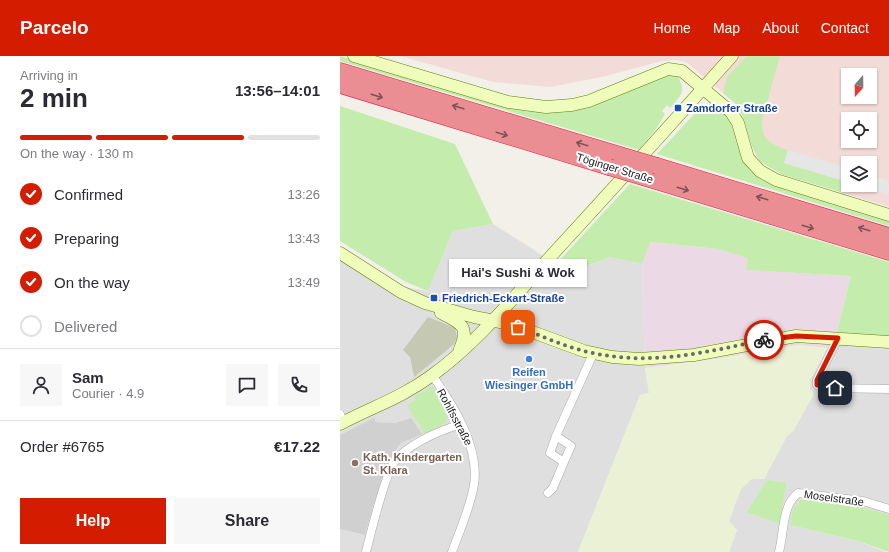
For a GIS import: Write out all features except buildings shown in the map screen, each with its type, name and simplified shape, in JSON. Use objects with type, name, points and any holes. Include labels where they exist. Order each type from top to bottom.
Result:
[{"type":"highway","name":"Töginger Straße","points":[[340,71],[614,161]]},
{"type":"highway","name":"Töginger Straße","points":[[340,85],[651,172],[889,236]]},
{"type":"highway","name":"Töginger Straße","points":[[651,172],[889,252]]},
{"type":"street","points":[[354,56],[508,102],[528,106],[557,107],[589,101],[668,70],[682,71],[704,88],[735,117],[748,158],[760,171],[776,180],[889,215]]},
{"type":"street","points":[[341,420],[394,399],[432,375],[459,352],[492,320],[732,56]]},
{"type":"street","points":[[340,253],[402,292],[420,300],[449,310],[511,324],[593,354],[643,359],[694,354],[796,336],[889,342]]},
{"type":"street","points":[[420,300],[425,305],[458,322],[463,328],[464,339],[459,352]]},
{"type":"street","points":[[838,338],[817,380],[817,385],[825,388],[889,389]]},
{"type":"street","points":[[564,462],[550,453],[556,436],[593,354]]},
{"type":"street","name":"Rohlfsstraße","points":[[432,375],[461,424],[470,442],[474,459],[474,483],[471,498],[452,552]]},
{"type":"street","points":[[366,552],[393,462],[405,451],[442,430],[461,424]]},
{"type":"street","points":[[548,493],[553,488],[571,446],[556,436]]},
{"type":"street","name":"Moselstraße","points":[[779,552],[787,509],[791,498],[798,493],[863,501],[888,506]]},
{"type":"shaded area","points":[[400,56],[889,56],[889,207],[781,174],[761,162],[756,156],[746,123],[735,103],[686,62],[675,60],[662,61],[602,77],[550,87],[493,82]]},
{"type":"shaded area","points":[[788,150],[841,166],[841,180],[784,163]]},
{"type":"shaded area","points":[[877,177],[889,181],[889,195],[877,191]]},
{"type":"shaded area","points":[[493,224],[556,264],[577,270],[610,257],[642,264],[645,368],[649,393],[640,395],[578,552],[340,552],[340,529],[365,535],[373,506],[390,462],[401,443],[411,418],[395,423],[376,422],[374,419],[340,435],[340,247],[403,287],[428,291],[453,231]],"holes":[[[441,355],[414,376],[410,357]]]},
{"type":"shaded area","points":[[649,242],[718,249],[749,258],[746,270],[851,276],[837,332],[827,348],[799,345],[715,359],[645,368],[642,264]]},
{"type":"shaded area","points":[[428,317],[455,328],[457,338],[454,344],[414,377],[410,357],[403,350]]},
{"type":"shaded area","points":[[837,332],[889,336],[889,515],[813,499],[801,501],[792,511],[790,525],[858,541],[886,552],[729,552],[737,530],[729,521],[741,489],[752,478],[764,479],[787,436],[794,430],[810,389],[810,380]]},
{"type":"shaded area","points":[[799,345],[827,348],[810,380],[810,389],[814,394],[794,430],[787,436],[764,479],[752,479],[741,489],[729,521],[737,530],[729,552],[578,552],[640,395],[649,393],[645,368],[715,359]]},
{"type":"shaded area","points":[[374,418],[376,422],[395,423],[411,418],[422,434],[401,443],[394,453],[373,506],[365,535],[340,529],[340,435]]},
{"type":"green space","points":[[340,56],[523,110],[543,112],[670,75],[678,76],[682,86],[682,93],[670,108],[667,105],[662,111],[665,114],[656,129],[639,150],[340,61]]},
{"type":"green space","points":[[747,56],[780,56],[762,120],[762,127],[765,137],[776,146],[788,150],[784,163],[841,180],[841,192],[781,174],[761,162],[752,147],[742,114],[735,103],[723,93],[727,77]]},
{"type":"green space","points":[[714,103],[731,117],[753,169],[889,219],[889,226],[657,154],[701,107]]},
{"type":"green space","points":[[340,106],[455,144],[493,224],[453,231],[428,291],[406,282],[340,241]]},
{"type":"green space","points":[[630,184],[889,262],[889,336],[837,332],[851,276],[746,270],[748,258],[718,249],[650,242],[642,264],[610,257],[577,270],[556,264]]},
{"type":"green space","points":[[433,386],[448,414],[447,422],[425,434],[407,405],[415,400],[415,396]]},
{"type":"green space","points":[[767,480],[786,483],[780,524],[747,512]]},
{"type":"green space","points":[[813,499],[861,507],[889,515],[889,552],[858,541],[790,525],[792,511],[801,500]]},
{"type":"way so far","points":[[518,327],[593,354],[639,359],[694,354],[764,340]]},
{"type":"place","name":"Zamdorfer Straße","points":[[678,108]]},
{"type":"place","name":"Friedrich-Eckart-Straße","points":[[434,298]]},
{"type":"place","name":"Hai's Sushi & Wok","points":[[518,327]]},
{"type":"place","name":"Reifen Wiesinger GmbH","points":[[529,359]]},
{"type":"place","name":"Kath. Kindergarten St. Klara","points":[[355,463]]},
{"type":"route","points":[[764,340],[796,336],[838,338],[817,380],[817,385],[825,388],[835,388]]}]
